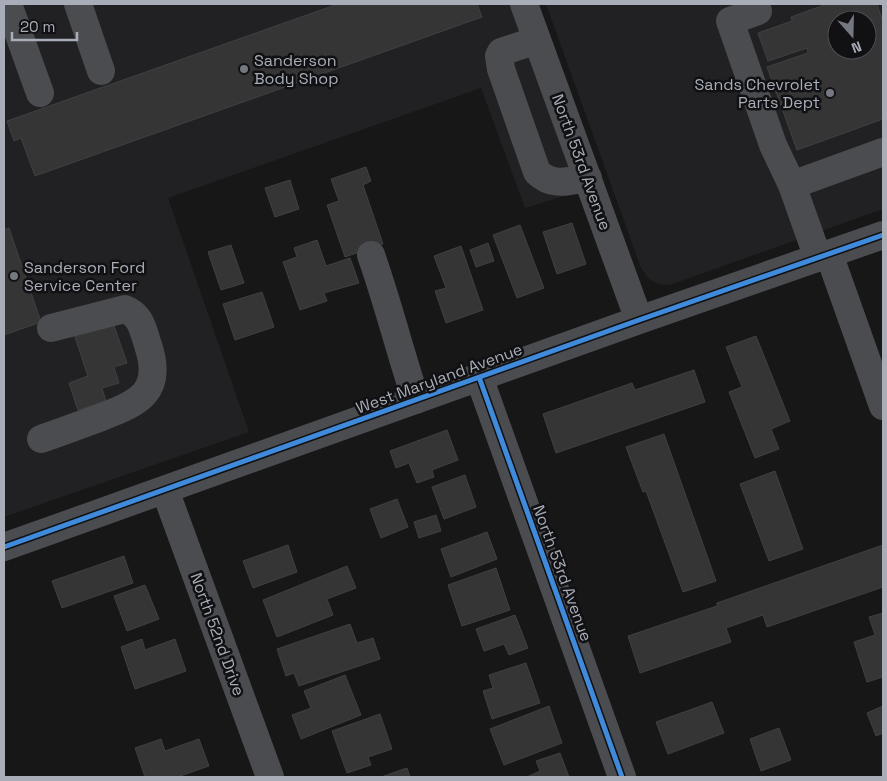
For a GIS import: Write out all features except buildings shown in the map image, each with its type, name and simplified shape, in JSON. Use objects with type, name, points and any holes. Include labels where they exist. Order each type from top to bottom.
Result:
[{"type":"street","points":[[8,4],[40,93]]},
{"type":"street","points":[[78,4],[101,71]]},
{"type":"street","name":"North 53rd Avenue","points":[[524,4],[639,320]]},
{"type":"street","points":[[756,4],[758,11],[730,21],[773,144],[824,256],[883,406]]},
{"type":"street","points":[[537,40],[500,52],[498,56],[537,172],[545,180],[560,182],[588,178]]},
{"type":"street","points":[[792,185],[883,152]]},
{"type":"street","name":"West Maryland Avenue","points":[[4,547],[639,320],[883,235]]},
{"type":"street","points":[[370,255],[389,307],[416,400]]},
{"type":"street","points":[[41,438],[131,406],[145,394],[152,382],[152,359],[141,322],[134,312],[125,309],[51,328]]},
{"type":"street","name":"North 53rd Avenue","points":[[479,377],[622,777]]},
{"type":"street","name":"North 52nd Drive","points":[[165,490],[270,777]]},
{"type":"shaded area","points":[[4,4],[513,4],[580,191],[525,208],[481,88],[168,198],[249,432],[4,517]]},
{"type":"shaded area","points":[[546,4],[883,4],[883,209],[670,285],[658,284],[649,279],[641,268]]},
{"type":"cycle path","points":[[4,547],[639,320],[883,235]]},
{"type":"cycle path","points":[[479,377],[622,777]]},
{"type":"place","name":"Sanderson Body Shop","points":[[244,69]]},
{"type":"place","name":"Sands Chevrolet Parts Dept","points":[[830,93]]},
{"type":"place","name":"Sanderson Ford Service Center","points":[[14,276]]}]
